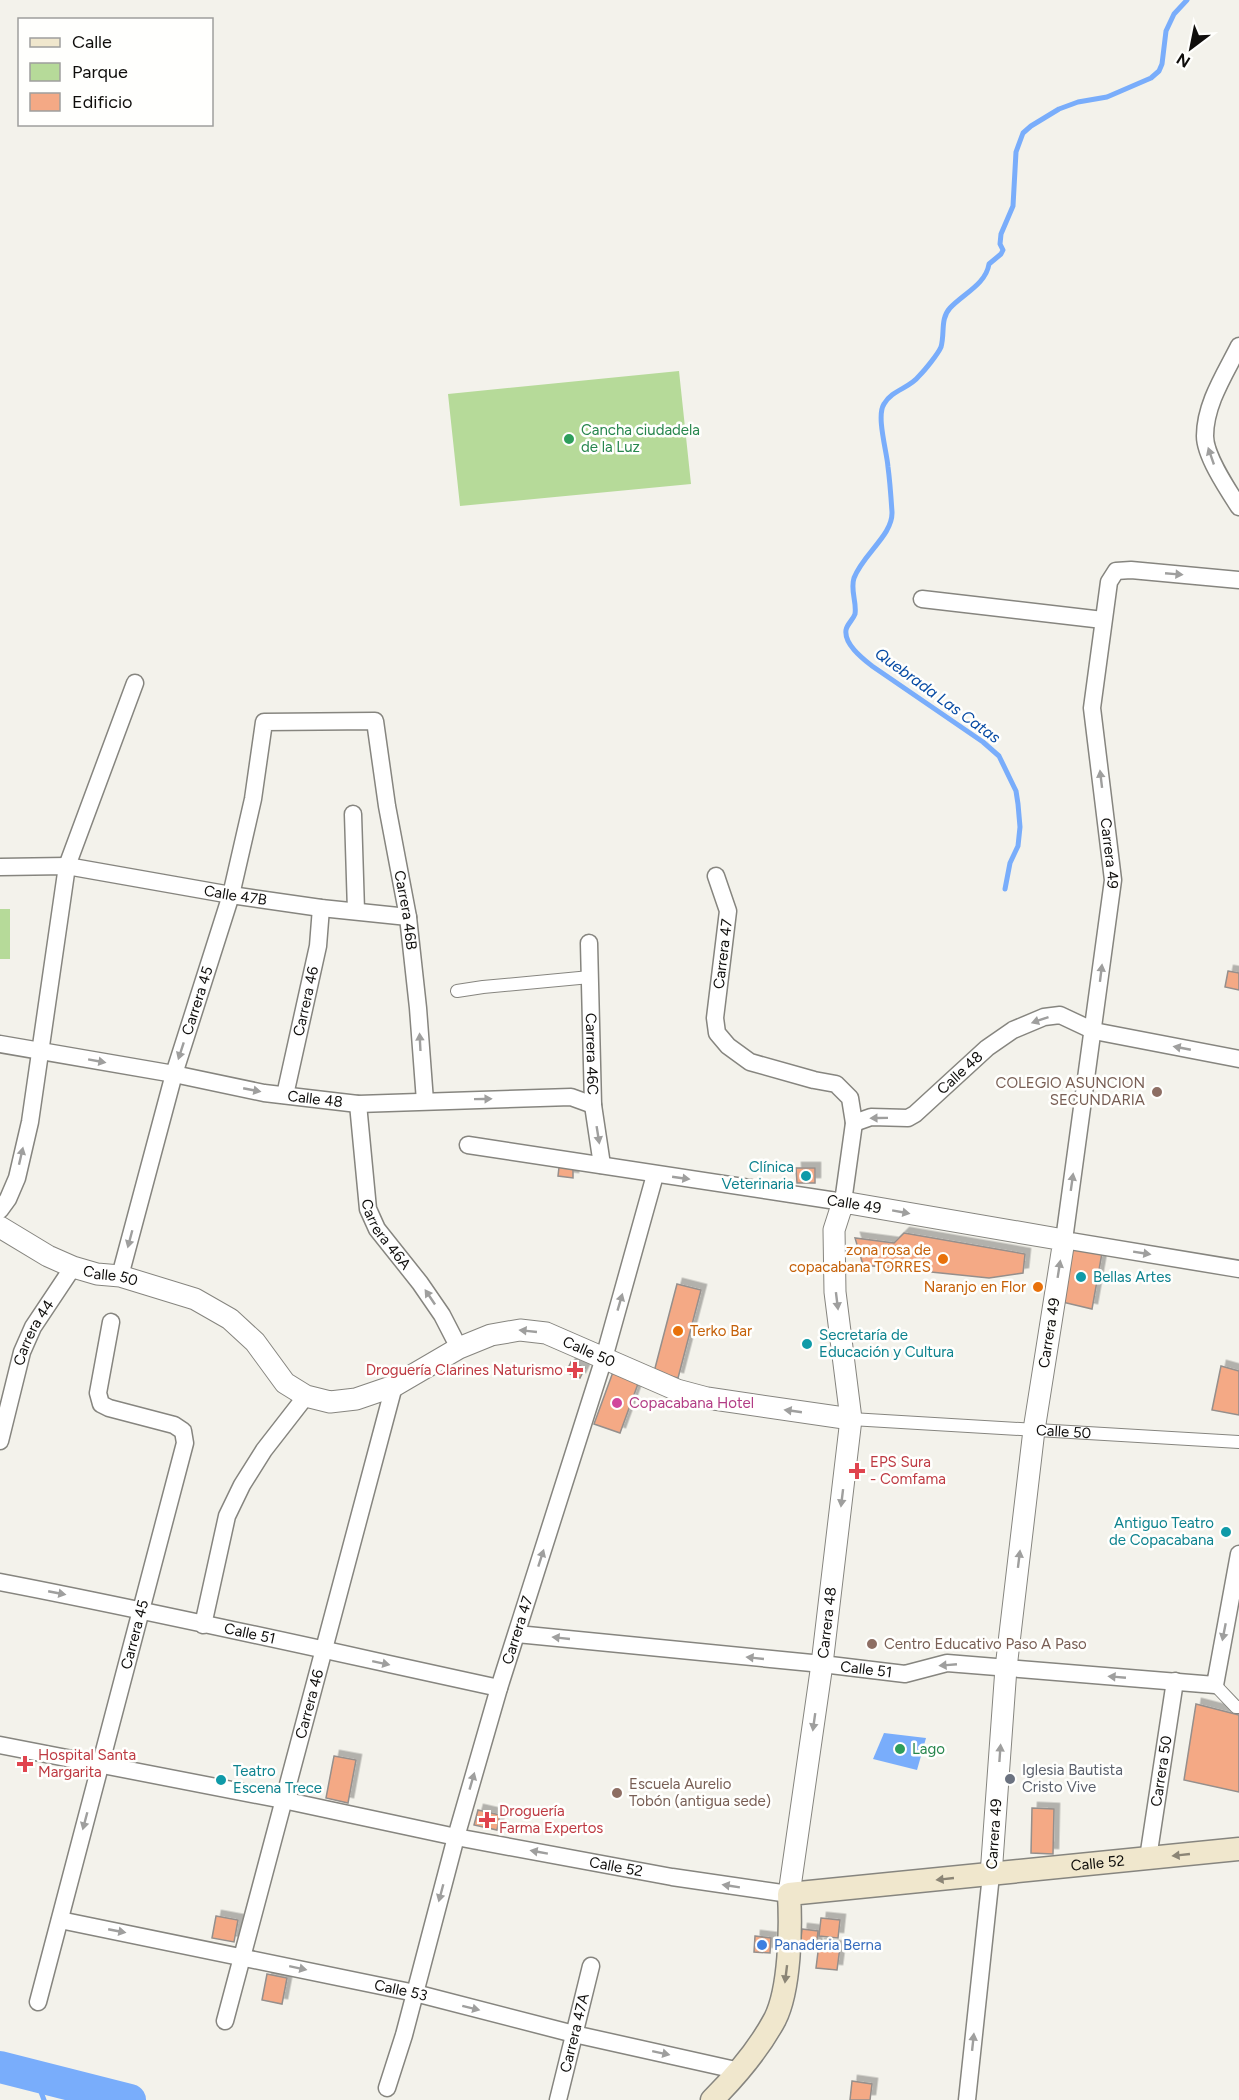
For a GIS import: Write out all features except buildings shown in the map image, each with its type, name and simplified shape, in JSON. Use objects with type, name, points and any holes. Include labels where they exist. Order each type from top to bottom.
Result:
[{"type":"main road","name":"Calle 52","points":[[789,1894],[1239,1849]]},
{"type":"main road","name":"Carrera 48","points":[[712,2100],[740,2071],[776,2017],[786,1982],[790,1940],[789,1894]]},
{"type":"street","points":[[1239,346],[1211,401],[1204,438],[1214,465],[1239,507]]},
{"type":"street","name":"Carrera 49","points":[[967,2100],[991,1875],[1006,1668],[1034,1430],[1064,1240],[1113,880],[1092,708],[1109,582],[1116,571],[1131,570],[1239,580]]},
{"type":"street","points":[[922,599],[1103,620]]},
{"type":"street","points":[[0,1210],[8,1200],[17,1178],[30,1122],[67,866],[135,683]]},
{"type":"street","name":"Carrera 46B","points":[[264,722],[375,721],[387,806],[408,917],[425,1101]]},
{"type":"street","name":"Carrera 45","points":[[120,1276],[174,1074],[231,895],[253,799],[264,722]]},
{"type":"street","points":[[352,814],[356,911]]},
{"type":"street","name":"Calle 47B","points":[[0,867],[67,866],[231,895],[408,917]]},
{"type":"street","name":"Carrera 47","points":[[716,876],[728,911],[715,1018],[717,1033],[728,1046],[750,1062],[836,1084],[850,1098],[854,1123]]},
{"type":"street","name":"Carrera 46","points":[[285,1095],[318,946],[321,908]]},
{"type":"street","name":"Carrera 46C","points":[[589,943],[593,1105],[602,1165]]},
{"type":"street","points":[[457,991],[590,977]]},
{"type":"street","name":"Calle 48","points":[[854,1123],[871,1117],[908,1118],[987,1048],[1013,1030],[1044,1017],[1059,1015],[1094,1031],[1239,1059]]},
{"type":"street","name":"Calle 48","points":[[0,1044],[285,1095],[358,1104],[571,1097],[593,1105]]},
{"type":"street","name":"Carrera 46A","points":[[358,1104],[368,1209],[377,1229],[442,1315],[459,1348]]},
{"type":"street","name":"Carrera 48","points":[[789,1894],[822,1664],[851,1419],[835,1292],[834,1230],[843,1202],[854,1123]]},
{"type":"street","name":"Calle 49","points":[[468,1145],[843,1202],[1239,1269]]},
{"type":"street","name":"Carrera 47","points":[[387,2088],[499,1688],[604,1358],[655,1174]]},
{"type":"street","name":"Calle 50","points":[[0,1227],[48,1256],[73,1267],[97,1275],[120,1276],[195,1299],[230,1318],[255,1342],[285,1383],[306,1396],[330,1402],[356,1399],[394,1386],[459,1348],[491,1335],[519,1330],[546,1333],[677,1390],[707,1398],[851,1419],[1239,1442]]},
{"type":"street","name":"Carrera 44","points":[[1,1437],[22,1352],[33,1327],[73,1267]]},
{"type":"street","name":"Carrera 45","points":[[38,2002],[185,1443],[183,1431],[174,1425],[101,1404],[98,1393],[111,1322]]},
{"type":"street","name":"Carrera 46","points":[[225,2021],[394,1386]]},
{"type":"street","points":[[203,1625],[227,1516],[242,1485],[264,1450],[306,1396]]},
{"type":"street","points":[[1239,1554],[1215,1685],[1236,1707],[1239,1707]]},
{"type":"street","name":"Calle 51","points":[[0,1582],[142,1610],[499,1688]]},
{"type":"street","name":"Calle 51","points":[[517,1634],[905,1674],[947,1663],[1215,1685]]},
{"type":"street","name":"Carrera 50","points":[[1148,1858],[1175,1682]]},
{"type":"street","name":"Calle 52","points":[[0,1745],[283,1800],[456,1837],[672,1877],[789,1894]]},
{"type":"street","name":"Calle 53","points":[[60,1920],[415,1993],[574,2034],[740,2071]]},
{"type":"street","name":"Carrera 47A","points":[[558,2100],[591,1966]]},
{"type":"green space","name":"Cancha ciudadela de la Luz","points":[[679,371],[691,484],[460,506],[448,394]]},
{"type":"green space","points":[[0,909],[10,909],[10,959],[0,959]]},
{"type":"water","name":"Lago","points":[[884,1733],[926,1738],[917,1770],[873,1759]]},
{"type":"waterway","name":"Quebrada Las Catas","points":[[1005,889],[1010,863],[1018,846],[1020,827],[1016,791],[999,756],[983,742],[863,659],[846,635],[846,630],[855,614],[854,578],[858,569],[883,537],[891,520],[887,460],[881,425],[882,410],[887,399],[915,380],[931,362],[941,347],[947,312],[979,283],[989,264],[1001,254],[1003,250],[1000,244],[1001,234],[1013,206],[1016,152],[1023,133],[1059,109],[1078,102],[1107,97],[1151,78],[1159,71],[1162,64],[1166,31],[1174,14],[1187,0]]},
{"type":"waterway","points":[[0,2067],[130,2100]]},
{"type":"waterway","points":[[35,2076],[44,2100]]},
{"type":"place","name":"Cancha ciudadela de la Luz","points":[[569,439]]},
{"type":"place","name":"COLEGIO ASUNCION SECUNDARIA","points":[[1157,1092]]},
{"type":"place","name":"Clínica Veterinaria","points":[[806,1176]]},
{"type":"place","name":"zona rosa de copacabana TORRES","points":[[943,1259]]},
{"type":"place","name":"Bellas Artes","points":[[1081,1277]]},
{"type":"place","name":"Naranjo en Flor","points":[[1038,1287]]},
{"type":"place","name":"Terko Bar","points":[[678,1331]]},
{"type":"place","name":"Secretaría de Educación y Cultura","points":[[807,1344]]},
{"type":"place","name":"Droguería Clarines Naturismo","points":[[575,1370]]},
{"type":"place","name":"Copacabana Hotel","points":[[617,1403]]},
{"type":"place","name":"EPS Sura - Comfama","points":[[857,1471]]},
{"type":"place","name":"Antiguo Teatro de Copacabana","points":[[1226,1532]]},
{"type":"place","name":"Centro Educativo Paso A Paso","points":[[872,1644]]},
{"type":"place","name":"Lago","points":[[900,1749]]},
{"type":"place","name":"Hospital Santa Margarita","points":[[25,1764]]},
{"type":"place","name":"Iglesia Bautista Cristo Vive","points":[[1010,1779]]},
{"type":"place","name":"Teatro Escena Trece","points":[[221,1780]]},
{"type":"place","name":"Escuela Aurelio Tobón (antigua sede)","points":[[617,1793]]},
{"type":"place","name":"Droguería Farma Expertos","points":[[487,1820]]},
{"type":"place","name":"Panaderia Berna","points":[[762,1945]]}]
